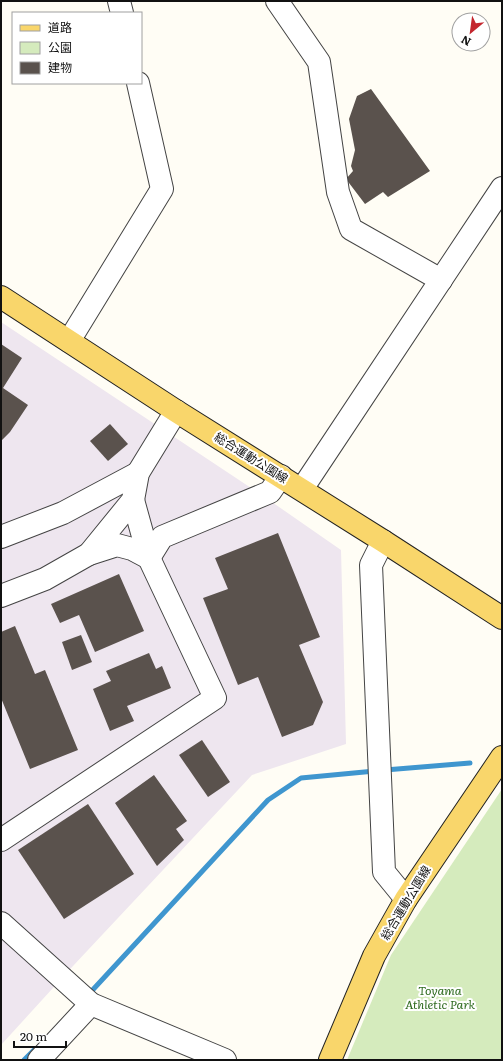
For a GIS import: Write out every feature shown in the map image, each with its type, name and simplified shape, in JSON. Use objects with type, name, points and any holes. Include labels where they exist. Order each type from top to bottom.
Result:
[{"type":"main road","name":"総合運動公園線","points":[[1,297],[176,411],[302,489],[502,618]]},
{"type":"main road","name":"総合運動公園線","points":[[330,1060],[374,956],[406,899],[502,757]]},
{"type":"street","points":[[119,1],[122,12]]},
{"type":"street","points":[[277,1],[320,62],[338,192],[351,228],[441,280]]},
{"type":"street","points":[[69,341],[162,189],[138,84]]},
{"type":"street","points":[[302,489],[502,188]]},
{"type":"street","points":[[1,840],[215,698],[149,558],[133,500],[138,473],[176,411]]},
{"type":"street","points":[[1,537],[63,513],[138,473]]},
{"type":"street","points":[[149,558],[162,537],[270,492],[281,476]]},
{"type":"street","points":[[89,554],[133,500]]},
{"type":"street","points":[[383,541],[371,565],[384,872],[406,899]]},
{"type":"street","points":[[1,596],[45,579],[89,554],[117,545],[132,549],[149,558]]},
{"type":"street","points":[[1,923],[91,1004],[225,1060]]},
{"type":"street","points":[[39,1060],[91,1004]]},
{"type":"shaded area","points":[[1,322],[269,500],[341,550],[346,744],[252,775],[1,1045]]},
{"type":"green space","name":"Toyama Athletic Park","points":[[502,789],[502,1060],[347,1060],[391,955]]},
{"type":"building","points":[[371,89],[430,171],[388,197],[383,192],[365,204],[346,179],[353,171],[351,166],[355,150],[349,119],[357,96]]},
{"type":"building","points":[[1,344],[22,358],[3,388],[28,405],[10,432],[1,441]]},
{"type":"building","points":[[110,424],[128,444],[108,461],[90,441]]},
{"type":"building","points":[[278,533],[320,637],[299,645],[323,702],[313,725],[282,737],[258,677],[238,685],[203,598],[228,589],[215,558]]},
{"type":"building","points":[[119,574],[144,631],[95,652],[79,615],[60,623],[51,604]]},
{"type":"building","points":[[15,626],[35,674],[45,670],[78,750],[30,769],[1,698],[1,632]]},
{"type":"building","points":[[81,635],[92,662],[72,670],[62,642]]},
{"type":"building","points":[[149,653],[156,669],[162,666],[171,688],[127,706],[134,721],[110,731],[93,689],[111,681],[106,671]]},
{"type":"building","points":[[202,740],[230,782],[208,797],[179,755]]},
{"type":"building","points":[[154,775],[187,821],[176,829],[184,840],[157,866],[115,803]]},
{"type":"building","points":[[88,804],[134,874],[64,919],[18,850]]},
{"type":"waterway","points":[[385,770],[470,763]]},
{"type":"waterway","points":[[88,995],[268,800],[301,778],[375,771]]},
{"type":"waterway","points":[[24,1060],[34,1050]]}]
